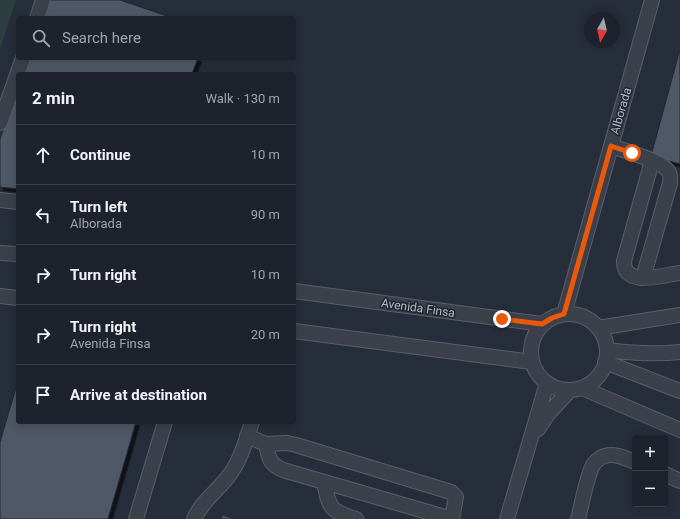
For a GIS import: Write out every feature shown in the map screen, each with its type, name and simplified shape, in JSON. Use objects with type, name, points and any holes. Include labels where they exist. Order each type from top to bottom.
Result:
[{"type":"street","points":[[38,16],[43,0]]},
{"type":"street","name":"Alborada","points":[[564,314],[652,0]]},
{"type":"street","points":[[18,72],[22,60]]},
{"type":"street","points":[[0,123],[16,78]]},
{"type":"street","points":[[611,146],[664,167],[670,176],[670,183],[643,278]]},
{"type":"street","points":[[652,161],[623,268],[627,274],[634,277],[643,278],[680,273]]},
{"type":"street","points":[[0,200],[16,202]]},
{"type":"street","points":[[0,253],[16,254]]},
{"type":"street","name":"Avenida Finsa","points":[[296,291],[542,324]]},
{"type":"street","points":[[0,296],[16,298]]},
{"type":"street","points":[[531,439],[548,414],[576,389],[592,382],[600,373],[606,356],[604,338],[598,328],[588,319],[576,315],[564,314],[552,318],[542,324],[535,334],[531,348],[532,362],[538,374],[547,383],[558,388],[576,389],[680,430]]},
{"type":"street","points":[[598,328],[680,314]]},
{"type":"street","points":[[296,331],[532,362]]},
{"type":"street","points":[[606,356],[680,352]]},
{"type":"street","points":[[606,356],[680,391]]},
{"type":"street","points":[[507,519],[547,383]]},
{"type":"street","points":[[136,519],[164,424]]},
{"type":"street","points":[[194,519],[200,507],[225,481],[234,469],[251,424]]},
{"type":"street","points":[[247,436],[266,444],[279,443],[296,445],[451,492],[456,497],[452,519],[324,482],[276,466],[271,462],[266,444]]},
{"type":"street","points":[[578,519],[594,464],[601,458],[610,455],[620,456],[632,461]]},
{"type":"street","points":[[668,475],[680,481]]},
{"type":"street","points":[[324,482],[330,506],[342,515],[356,519]]},
{"type":"shaded area","points":[[0,0],[16,0],[0,49]]},
{"type":"building","points":[[50,0],[120,0],[167,16],[44,16]]},
{"type":"building","points":[[680,49],[680,164],[651,156]]},
{"type":"building","points":[[28,60],[197,60],[193,72],[24,72]]},
{"type":"building","points":[[16,95],[16,189],[0,187],[0,139]]},
{"type":"building","points":[[16,388],[16,424],[135,424],[108,519],[0,519],[0,442]]},
{"type":"building","points":[[222,515],[236,519],[221,519]]},
{"type":"route","points":[[502,319],[542,324],[552,318],[564,314],[611,146],[632,153]]}]
